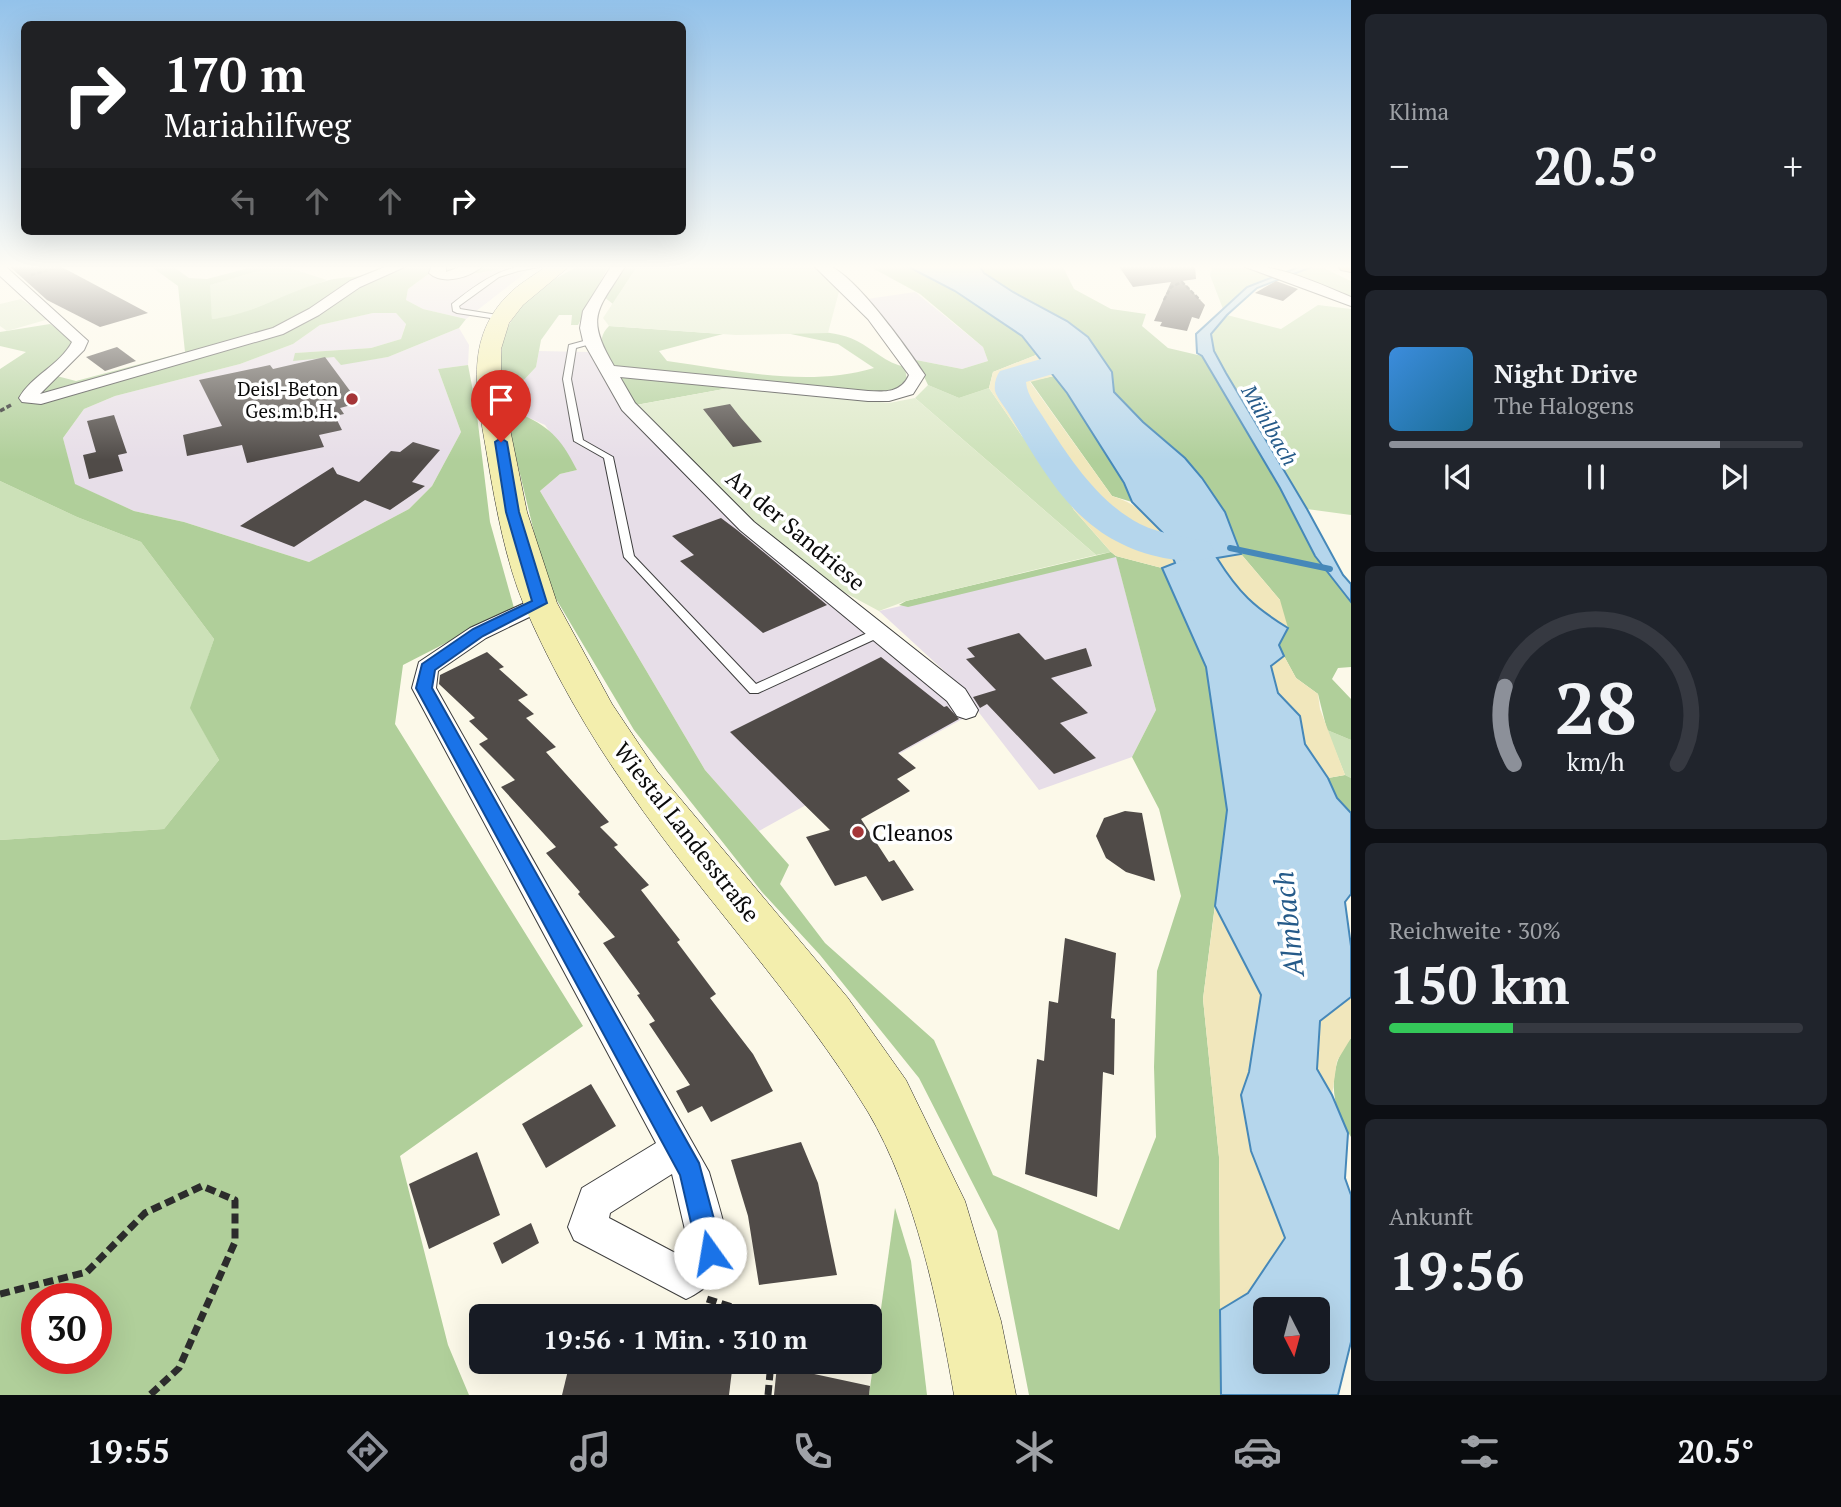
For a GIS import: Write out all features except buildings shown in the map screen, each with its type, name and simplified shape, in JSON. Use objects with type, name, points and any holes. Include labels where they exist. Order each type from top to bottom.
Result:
[{"type":"main road","name":"Wiestal Landesstraße","points":[[495,330],[492,336],[488,385],[512,512],[540,603],[596,710],[643,781],[831,1013],[888,1098],[937,1202],[971,1321],[985,1395]]},
{"type":"street","points":[[68,330],[80,341],[78,347],[28,398],[41,399],[280,330]]},
{"type":"street","points":[[588,330],[591,341]]},
{"type":"street","points":[[610,372],[849,395],[884,397],[908,392],[916,384],[918,375],[884,330]]},
{"type":"street","name":"An der Sandriese","points":[[591,341],[628,406],[747,526],[956,695],[966,710]]},
{"type":"street","points":[[540,603],[478,633],[427,668],[424,688],[691,1172],[710,1253],[686,1279],[587,1227],[595,1201],[678,1150]]},
{"type":"lane","points":[[591,341],[572,347],[567,379],[579,441],[607,457],[628,557],[754,690],[880,632]]},
{"type":"path","points":[[0,1294],[87,1272],[145,1213],[202,1186],[235,1200],[235,1242],[230,1254],[179,1368],[150,1395]]},
{"type":"path","points":[[686,1279],[704,1298],[723,1304]]},
{"type":"path","points":[[768,1395],[770,1374]]},
{"type":"shaded area","points":[[313,330],[404,330],[401,339],[371,348],[296,353],[334,357],[341,364],[388,357],[454,330],[460,330],[469,345],[468,365],[438,369],[461,432],[432,486],[409,509],[309,562],[184,522],[134,511],[74,484],[63,438],[84,409],[115,396],[240,364],[293,344]]},
{"type":"shaded area","points":[[892,330],[962,330],[983,347],[988,361],[962,369],[916,360]]},
{"type":"shaded area","points":[[539,351],[589,352],[620,405],[966,717],[759,831],[705,770],[540,491],[560,474],[577,470],[545,425],[523,415],[522,382],[536,367]]},
{"type":"shaded area","points":[[1116,556],[1156,710],[1132,757],[1039,790],[953,679],[879,611]]},
{"type":"green space","points":[[59,330],[74,340],[49,374],[76,381],[185,352],[183,330],[313,330],[293,344],[240,364],[115,396],[84,409],[63,438],[75,484],[134,511],[184,522],[309,562],[409,509],[432,486],[461,432],[438,369],[468,365],[490,522],[514,608],[403,665],[395,724],[583,1026],[400,1156],[448,1345],[469,1395],[0,1395],[0,840],[164,829],[219,760],[190,708],[214,639],[141,542],[77,517],[0,481],[0,369],[26,352],[0,346],[0,332]]},
{"type":"green space","points":[[404,330],[454,330],[388,357],[341,365],[334,357],[293,361],[295,353],[371,348],[401,339]]},
{"type":"green space","points":[[506,330],[548,330],[541,340],[536,367],[522,382],[523,415],[542,425],[556,437],[577,470],[560,474],[540,491],[705,770],[789,865],[780,884],[825,943],[934,1040],[993,1175],[1119,1230],[1156,1137],[1154,1067],[1157,971],[1181,896],[1159,809],[1132,757],[1156,710],[1116,557],[908,607],[899,605],[906,601],[1111,552],[1116,556],[1162,568],[1206,667],[1227,810],[1203,999],[1219,1157],[1221,1395],[1029,1395],[997,1231],[919,1078],[820,955],[762,892],[634,730],[546,582],[508,424],[500,369],[503,335]]},
{"type":"green space","points":[[667,330],[723,334],[659,351],[667,361],[744,372],[823,377],[874,368],[838,344],[786,333],[831,333],[849,337],[905,367],[907,381],[900,389],[882,393],[613,367],[604,351],[602,336],[605,331]]},
{"type":"green space","points":[[667,330],[829,330],[828,333],[736,335]]},
{"type":"green space","points":[[963,330],[1013,330],[1022,336],[1036,355],[993,372],[989,388],[959,398],[928,385],[916,360],[962,369],[988,361],[983,347]]},
{"type":"green space","points":[[1075,330],[1147,330],[1168,348],[1202,356],[1280,488],[1315,556],[1351,602],[1351,667],[1338,668],[1332,679],[1351,699],[1351,740],[1327,730],[1318,694],[1296,678],[1278,645],[1280,600],[1241,554],[1225,512],[1185,458],[1143,422],[1114,392],[1111,372]]},
{"type":"green space","points":[[1214,330],[1351,330],[1351,515],[1307,509],[1214,351],[1211,333]]},
{"type":"green space","points":[[632,376],[735,387],[636,405],[620,378]]},
{"type":"green space","points":[[1054,376],[1097,436],[1132,502],[1112,496],[1030,381]]},
{"type":"green space","points":[[928,385],[959,398],[989,388],[1022,436],[1037,446],[1074,510],[1111,552],[1096,555],[915,398]]},
{"type":"green space","points":[[735,387],[889,403],[915,398],[1096,555],[906,601],[879,611],[838,589],[737,510],[636,405]]},
{"type":"green space","points":[[0,481],[77,517],[141,542],[214,639],[191,708],[219,760],[164,829],[0,840]]},
{"type":"green space","points":[[1327,730],[1351,740],[1351,778],[1345,775]]},
{"type":"green space","points":[[1345,775],[1351,778],[1351,813],[1337,798],[1328,778]]},
{"type":"green space","points":[[1351,1038],[1351,1137],[1335,1100],[1334,1074],[1343,1049]]},
{"type":"green space","points":[[895,1208],[911,1261],[927,1395],[869,1395],[872,1374],[882,1374],[882,1304]]},
{"type":"sand","points":[[1036,355],[1054,376],[1030,382],[1112,496],[1135,506],[1152,521],[1165,540],[1175,563],[1162,568],[1116,556],[1111,552],[1074,510],[1037,446],[1022,436],[989,388],[993,372]]},
{"type":"sand","points":[[1241,554],[1280,600],[1288,628],[1248,598],[1232,581],[1217,558]]},
{"type":"sand","points":[[1284,656],[1296,678],[1318,694],[1320,709],[1345,775],[1328,778],[1305,744],[1300,716],[1278,693],[1271,665]]},
{"type":"sand","points":[[1215,906],[1261,995],[1249,1072],[1241,1095],[1251,1151],[1286,1238],[1248,1293],[1220,1310],[1219,1157],[1203,999]]},
{"type":"sand","points":[[1351,997],[1351,1038],[1337,1061],[1332,1095],[1317,1069],[1320,1021]]},
{"type":"water","points":[[1013,330],[1079,330],[1088,337],[1112,372],[1114,392],[1143,422],[1185,458],[1202,478],[1225,512],[1241,554],[1217,558],[1248,598],[1288,628],[1279,645],[1284,656],[1271,666],[1278,693],[1300,716],[1305,744],[1328,778],[1337,798],[1351,813],[1351,894],[1345,902],[1351,946],[1351,997],[1320,1021],[1317,1069],[1332,1095],[1348,1133],[1345,1178],[1351,1195],[1351,1342],[1338,1395],[1221,1395],[1220,1310],[1248,1293],[1285,1238],[1251,1151],[1241,1095],[1249,1072],[1261,995],[1215,906],[1227,810],[1206,667],[1162,568],[1175,563],[1163,533],[1132,502],[1124,483],[1067,393],[1022,336]]},
{"type":"water","points":[[1200,330],[1214,330],[1211,334],[1214,351],[1343,575],[1351,584],[1351,602],[1315,556],[1280,488],[1202,356],[1197,353],[1196,334]]},
{"type":"waterway","name":"Almbach","points":[[1072,359],[1011,377],[1011,391],[1047,449],[1076,489],[1109,521],[1143,539],[1195,550]]},
{"type":"waterway","name":"Mühlbach","points":[[1230,548],[1330,569]]},
{"type":"place","name":"Deisl-Beton Ges.m.b.H.","points":[[352,399]]},
{"type":"place","name":"Cleanos","points":[[858,832]]},
{"type":"route","points":[[501,442],[512,512],[540,603],[478,633],[427,668],[424,688],[470,776],[691,1172],[710,1253]]}]
